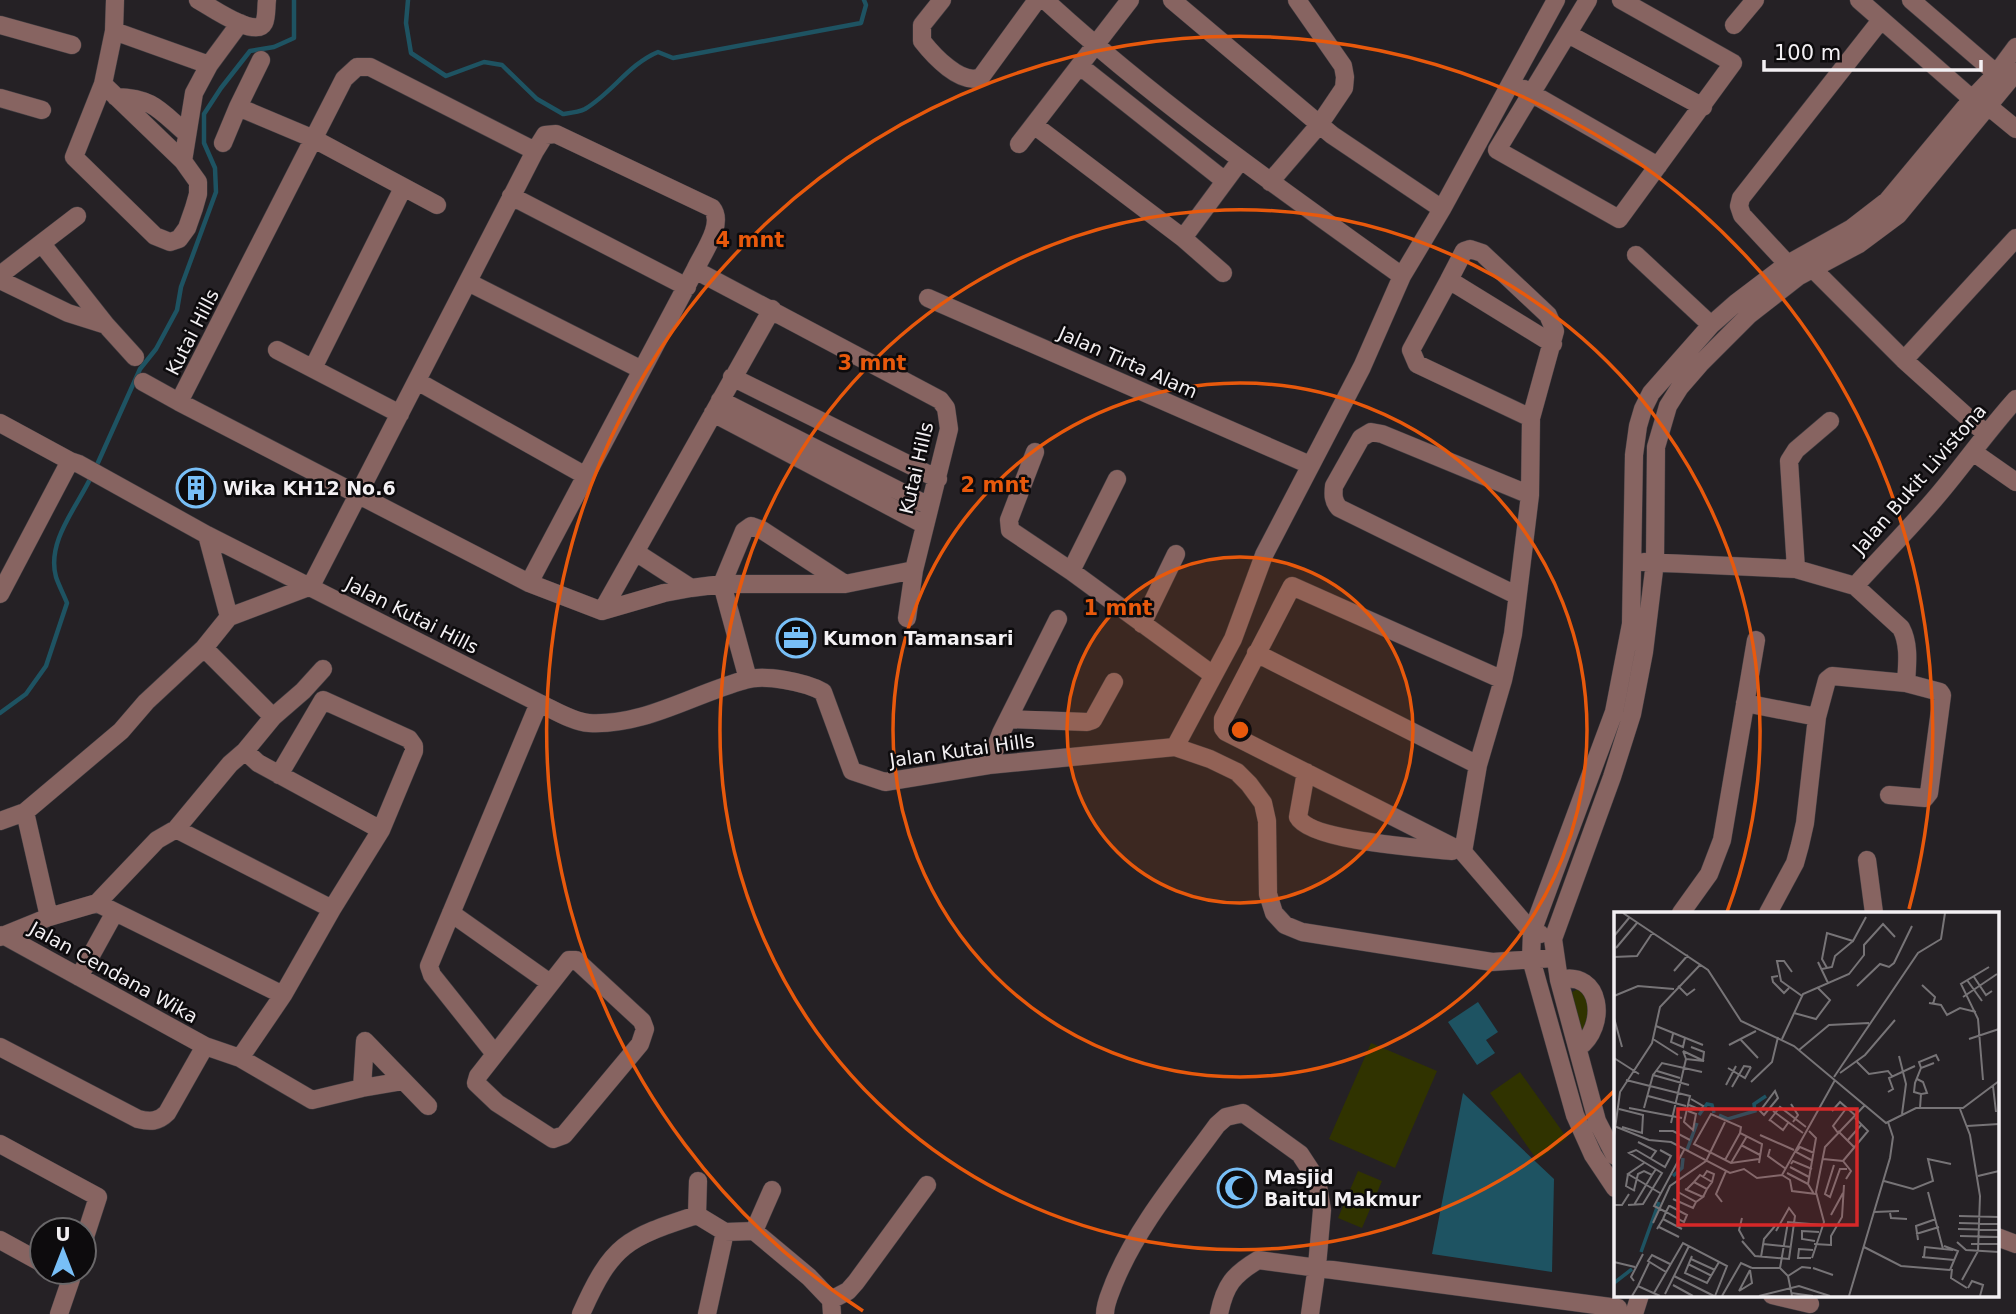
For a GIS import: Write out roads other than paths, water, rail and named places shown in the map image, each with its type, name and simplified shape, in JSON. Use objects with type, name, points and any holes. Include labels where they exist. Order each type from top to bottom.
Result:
[{"type":"street","points":[[110,90],[183,161],[198,182],[198,194],[187,228],[179,239],[170,243],[155,236],[74,156],[110,90],[115,0]]},
{"type":"street","points":[[198,0],[254,28],[263,25],[267,0]]},
{"type":"street","points":[[942,0],[922,25],[922,41],[963,78],[970,80],[981,78],[1037,0]]},
{"type":"street","points":[[1045,0],[1095,46],[1240,161],[1402,276]]},
{"type":"street","points":[[1019,144],[1130,0]]},
{"type":"street","points":[[1172,0],[1319,125],[1442,209]]},
{"type":"street","points":[[1270,182],[1319,125],[1344,88],[1343,66],[1297,0]]},
{"type":"street","points":[[1175,747],[1233,639],[1264,555],[1362,367],[1402,276],[1442,209],[1556,0]]},
{"type":"street","points":[[1588,0],[1497,150],[1619,219],[1733,63],[1621,0]]},
{"type":"street","points":[[1734,24],[1755,0]]},
{"type":"street","points":[[1859,0],[1881,20],[1984,98],[2016,130]]},
{"type":"street","points":[[1911,0],[2007,76]]},
{"type":"street","points":[[1881,20],[1741,198],[1739,206],[1742,215],[1985,433]]},
{"type":"street","points":[[183,161],[194,93],[209,65],[240,23]]},
{"type":"street","points":[[0,25],[72,45]]},
{"type":"street","points":[[114,31],[209,65]]},
{"type":"street","points":[[1568,34],[1703,107]]},
{"type":"street","points":[[1614,1186],[1593,1155],[1575,1115],[1531,959],[1532,932],[1614,712],[1631,624],[1634,455],[1643,409],[1651,393],[1711,325],[1800,266],[1887,201],[2007,76],[2016,47]]},
{"type":"street","points":[[223,143],[261,61]]},
{"type":"street","points":[[1080,66],[1225,181]]},
{"type":"street","name":"Kutai Hills","points":[[535,151],[370,67],[357,67],[344,79],[179,402],[529,583],[602,611]]},
{"type":"street","points":[[1511,82],[1658,166]]},
{"type":"street","points":[[110,90],[149,102],[187,134]]},
{"type":"street","points":[[0,98],[42,110]]},
{"type":"street","points":[[238,107],[314,139],[438,205]]},
{"type":"street","points":[[1034,125],[1183,238],[1223,273]]},
{"type":"street","points":[[0,821],[25,812],[121,731],[146,702],[204,648],[229,617],[311,586],[535,151],[545,135],[550,134],[562,136],[712,208],[716,213],[717,223],[687,287],[529,583]]},
{"type":"street","points":[[1183,238],[1240,161]]},
{"type":"street","points":[[313,368],[403,188]]},
{"type":"street","points":[[511,197],[687,287]]},
{"type":"street","points":[[0,275],[77,216]]},
{"type":"street","points":[[1904,360],[2016,238]]},
{"type":"street","points":[[42,244],[135,357]]},
{"type":"street","points":[[1463,852],[1478,765],[1503,680],[1513,634],[1530,495],[1531,418],[1553,344],[1554,325],[1548,315],[1482,253],[1470,249],[1464,251],[1411,350],[1414,360],[1417,364],[1531,418]]},
{"type":"street","points":[[1636,255],[1711,325]]},
{"type":"street","points":[[1614,1154],[1597,1121],[1559,980],[1553,939],[1632,714],[1644,652],[1655,562],[1654,468],[1660,429],[1668,406],[1680,387],[1728,334],[1800,266]]},
{"type":"street","name":"Kutai Hills","points":[[695,270],[940,400],[946,408],[949,429],[914,570],[907,618]]},
{"type":"street","points":[[0,280],[68,313],[106,325]]},
{"type":"street","points":[[1449,280],[1553,344]]},
{"type":"street","points":[[468,282],[642,370]]},
{"type":"street","name":"Jalan Tirta Alam","points":[[928,298],[1310,465]]},
{"type":"street","points":[[602,611],[772,309]]},
{"type":"street","points":[[277,349],[400,414]]},
{"type":"street","points":[[732,377],[937,479]]},
{"type":"street","points":[[417,381],[586,476]]},
{"type":"street","points":[[143,382],[179,402]]},
{"type":"street","points":[[1651,393],[1668,406]]},
{"type":"street","name":"Jalan Bukit Livistona","points":[[1855,586],[1937,497],[1973,453],[1985,433],[2016,399]]},
{"type":"street","points":[[716,407],[929,506]]},
{"type":"street","points":[[716,407],[925,525]]},
{"type":"street","points":[[1796,569],[1789,461],[1796,450],[1830,421]]},
{"type":"street","points":[[0,424],[75,462],[3,582]]},
{"type":"street","points":[[1516,595],[1339,508],[1335,504],[1333,492],[1361,438],[1371,432],[1382,434],[1530,495]]},
{"type":"street","points":[[1035,452],[1009,520],[1014,534],[1071,571],[1213,676]]},
{"type":"street","points":[[1973,453],[2016,482]]},
{"type":"street","name":"Jalan Kutai Hills","points":[[75,462],[206,535],[539,704],[586,723],[624,721],[668,708],[748,678],[801,682],[823,692],[852,771],[885,782],[989,765],[1175,747],[1237,772],[1263,803],[1267,821],[1268,894],[1274,914],[1285,925],[1302,932],[1492,962],[1531,959]]},
{"type":"street","points":[[1071,571],[1117,479]]},
{"type":"street","points":[[748,678],[722,584],[744,531],[751,526],[762,530],[845,584]]},
{"type":"street","points":[[206,535],[229,617]]},
{"type":"street","points":[[637,553],[691,587]]},
{"type":"street","points":[[1142,624],[1176,554]]},
{"type":"street","points":[[1633,562],[1796,569],[1855,586],[1901,628],[1905,635],[1906,683]]},
{"type":"street","points":[[602,611],[691,587],[722,584],[845,584],[914,570]]},
{"type":"street","points":[[1503,680],[1292,586],[1223,719],[1223,728],[1226,732],[1463,852],[1532,932],[1553,939]]},
{"type":"street","points":[[989,765],[1008,719],[1058,619]]},
{"type":"street","points":[[1682,912],[1709,874],[1722,840],[1756,640]]},
{"type":"street","points":[[204,648],[273,717]]},
{"type":"street","points":[[1256,653],[1478,765]]},
{"type":"street","points":[[283,995],[97,903],[157,840],[176,829],[273,717],[323,669]]},
{"type":"street","points":[[1769,912],[1795,863],[1805,823],[1817,717],[1827,680],[1832,676],[1906,683],[1940,692],[1943,699],[1930,789],[1924,798],[1889,795]]},
{"type":"street","points":[[1008,719],[1093,720],[1114,682]]},
{"type":"street","points":[[240,1058],[283,995],[381,830],[414,746],[410,739],[303,691]]},
{"type":"street","points":[[279,775],[323,700]]},
{"type":"street","points":[[1745,703],[1817,717]]},
{"type":"street","points":[[495,1054],[430,972],[429,966],[539,704]]},
{"type":"street","points":[[245,751],[258,763],[381,830]]},
{"type":"street","points":[[1306,772],[1298,817],[1301,823],[1314,830],[1374,843],[1463,852]]},
{"type":"street","name":"Jalan Cendana Wika","points":[[25,812],[49,917]]},
{"type":"street","points":[[176,829],[332,909]]},
{"type":"street","points":[[1867,860],[1874,912]]},
{"type":"street","name":"Jalan Cendana Wika","points":[[1,936],[49,917],[97,903]]},
{"type":"street","points":[[79,977],[115,912]]},
{"type":"street","points":[[451,913],[550,983]]},
{"type":"street","name":"Jalan Cendana Wika","points":[[1,936],[205,1046],[240,1058],[312,1100],[403,1081]]},
{"type":"street","points":[[1531,959],[1554,958]]},
{"type":"street","points":[[569,960],[576,960],[642,1021],[645,1029],[640,1044],[564,1135],[557,1139],[497,1103],[476,1083],[478,1076],[495,1054],[569,960]]},
{"type":"street","points":[[1559,980],[1577,980],[1593,994],[1597,1002],[1598,1011],[1593,1031],[1589,1040],[1578,1048]]},
{"type":"street","points":[[362,1088],[365,1041],[429,1106]]},
{"type":"street","name":"Jalan Cendana Wika","points":[[0,1047],[138,1119],[151,1122],[161,1119],[167,1113],[205,1046]]},
{"type":"street","points":[[1103,1311],[1121,1266],[1142,1228],[1217,1125],[1234,1113],[1249,1115],[1300,1154],[1317,1181],[1322,1210],[1310,1314]]},
{"type":"street","points":[[0,1144],[98,1197],[92,1216]]},
{"type":"street","points":[[697,1215],[698,1181]]},
{"type":"street","points":[[581,1314],[599,1276],[614,1256],[647,1231],[697,1215],[725,1232],[754,1231],[809,1277],[831,1307],[856,1282],[927,1185]]},
{"type":"street","points":[[754,1231],[772,1190]]},
{"type":"street","points":[[707,1314],[725,1232]]},
{"type":"street","points":[[1998,1237],[2016,1244]]},
{"type":"street","points":[[0,1240],[28,1255]]},
{"type":"street","points":[[1219,1314],[1224,1293],[1233,1278],[1258,1259],[1623,1308],[1639,1296]]},
{"type":"street","points":[[59,1314],[65,1286]]},
{"type":"street","points":[[1776,1296],[1810,1304]]},
{"type":"water","points":[[1478,1002],[1498,1032],[1486,1040],[1495,1053],[1477,1065],[1448,1022]]},
{"type":"water","points":[[1463,1093],[1554,1179],[1552,1272],[1432,1254]]},
{"type":"waterway","points":[[96,467],[140,369],[156,349],[177,310],[181,287],[216,192],[215,168],[204,143],[204,114],[250,51],[274,47],[294,38],[294,0]]},
{"type":"waterway","points":[[408,0],[406,23],[411,53],[446,76],[484,62],[502,65],[537,99],[563,114],[585,109],[638,64],[658,52],[673,58],[861,23],[866,5],[864,0]]},
{"type":"waterway","points":[[0,713],[26,694],[46,666],[67,603],[56,577],[55,550],[65,524],[92,475]]},
{"type":"place","name":"Wika KH12 No.6","points":[[196,488]]},
{"type":"place","name":"Kumon Tamansari","points":[[796,638]]},
{"type":"place","name":"Masjid Baitul Makmur","points":[[1237,1188]]}]
